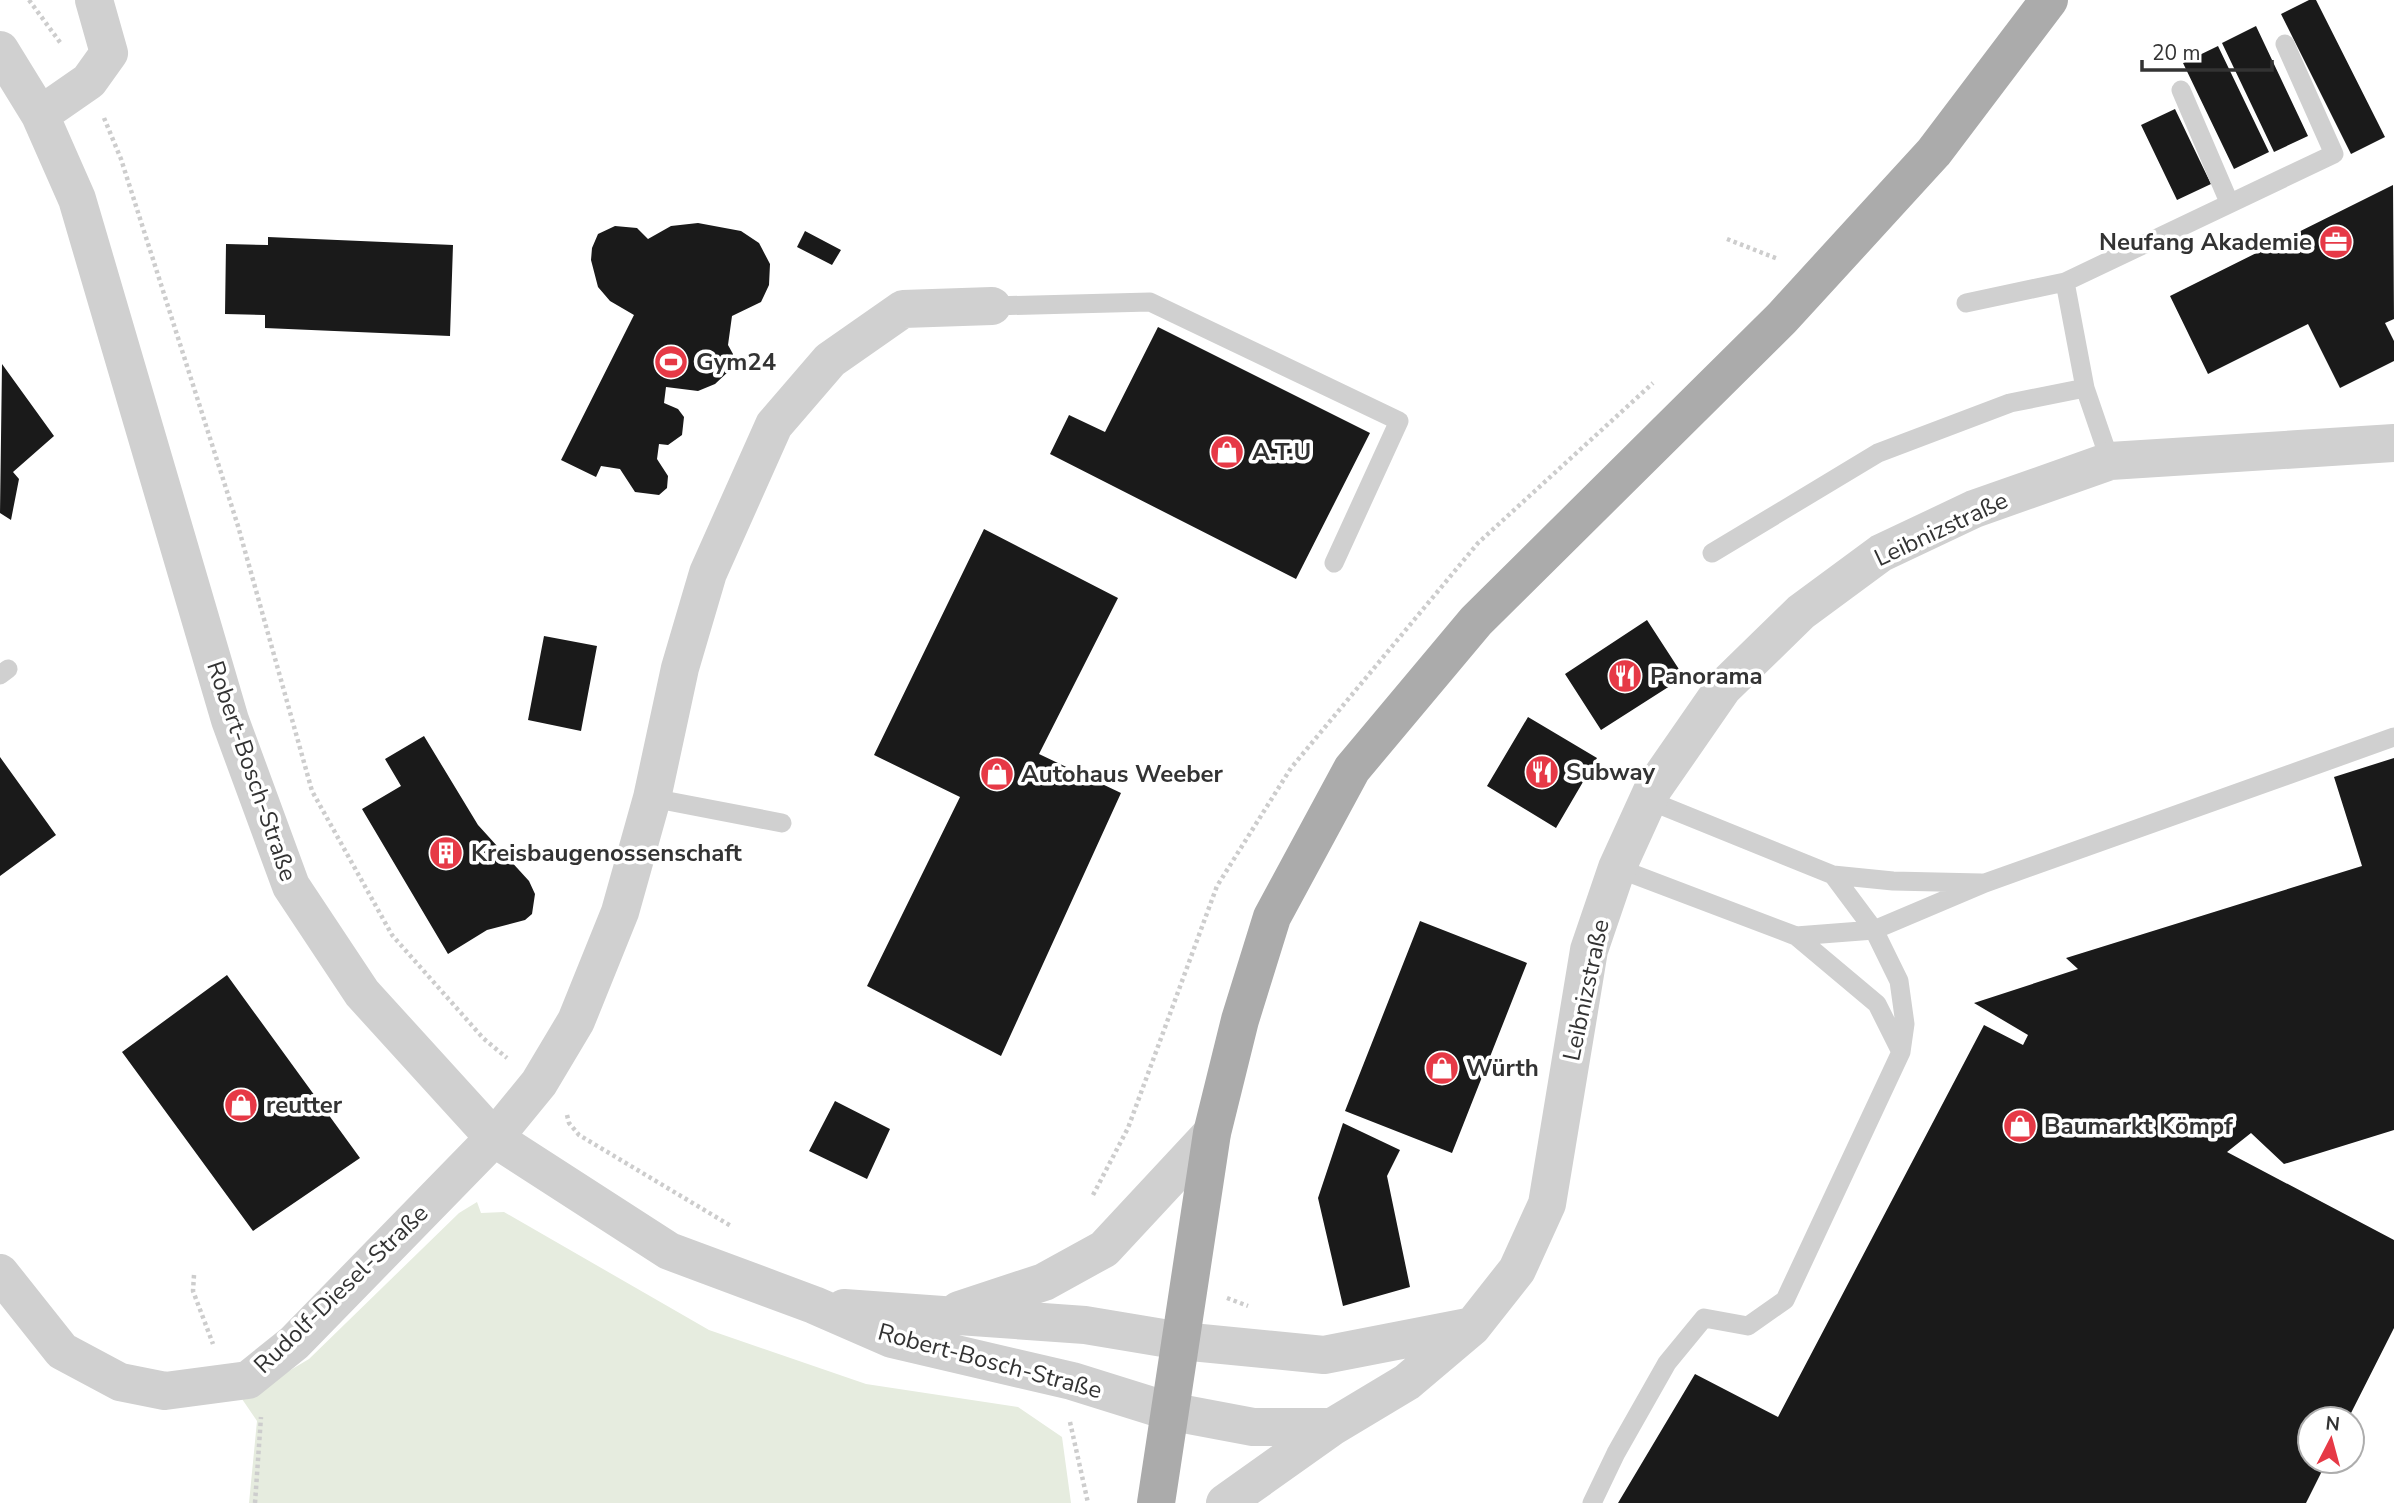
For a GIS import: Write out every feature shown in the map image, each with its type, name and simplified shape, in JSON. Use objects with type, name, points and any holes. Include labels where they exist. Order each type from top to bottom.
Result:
[{"type":"main road","points":[[1156,1503],[1212,1133],[1240,1020],[1272,917],[1352,769],[1476,621],[1782,318],[1934,152],[2049,0]]},
{"type":"street","points":[[40,115],[89,81],[109,53],[94,0]]},
{"type":"street","name":"Robert-Bosch-Straße","points":[[0,50],[40,115],[77,199],[230,720],[291,886],[362,993],[494,1138],[669,1251],[814,1305],[892,1339],[1072,1381],[1168,1411]]},
{"type":"street","name":"Rudolf-Diesel-Straße","points":[[0,1273],[62,1351],[120,1382],[164,1391],[235,1381],[294,1343],[494,1138],[539,1083],[576,1021],[620,912],[652,798],[680,668],[708,573],[774,425],[830,360],[903,309],[992,306]]},
{"type":"street","name":"Leibnizstraße","points":[[1225,1503],[1332,1427],[1407,1382],[1472,1327],[1517,1270],[1547,1204],[1590,950],[1617,868],[1648,800],[1723,688],[1801,612],[1881,553],[1974,509],[2110,461],[2394,443]]},
{"type":"street","name":"Robert-Bosch-Straße","points":[[941,1316],[1044,1282],[1104,1249],[1212,1133]]},
{"type":"street","name":"Robert-Bosch-Straße","points":[[814,1305],[1085,1325],[1181,1341]]},
{"type":"street","points":[[1181,1341],[1324,1354],[1472,1327]]},
{"type":"street","points":[[1168,1411],[1253,1427],[1332,1427]]},
{"type":"lane","points":[[1966,303],[2065,282],[2334,154],[2285,44]]},
{"type":"lane","points":[[2181,90],[2229,202]]},
{"type":"lane","points":[[2065,282],[2085,388],[2110,461]]},
{"type":"lane","points":[[992,306],[1150,302],[1399,421],[1334,563]]},
{"type":"lane","points":[[1712,553],[1878,453],[2010,403],[2085,388]]},
{"type":"lane","points":[[1796,936],[1874,930],[1985,883],[2394,737]]},
{"type":"lane","points":[[652,798],[782,823]]},
{"type":"lane","points":[[1648,800],[1833,875],[1894,881],[1985,883]]},
{"type":"lane","points":[[1617,868],[1796,936],[1877,1004],[1901,1052]]},
{"type":"lane","points":[[1592,1503],[1616,1453],[1667,1363],[1704,1318],[1748,1326],[1786,1300],[1901,1052],[1905,1024],[1899,981],[1874,930],[1833,875]]},
{"type":"path","points":[[29,0],[89,81],[121,159],[238,526],[312,791],[392,935],[483,1038],[566,1105],[569,1123],[579,1135],[716,1220],[740,1230]]},
{"type":"path","points":[[1727,239],[1779,259]]},
{"type":"path","points":[[194,1275],[193,1291],[218,1359],[262,1420],[255,1503]]},
{"type":"path","points":[[1072,1381],[1070,1426],[1088,1503]]},
{"type":"shaded area","points":[[477,1202],[481,1213],[504,1212],[709,1330],[866,1384],[1018,1407],[1062,1437],[1071,1503],[249,1503],[257,1421],[242,1399],[309,1359],[459,1213]]},
{"type":"building","points":[[2309,0],[2316,0],[2385,137],[2351,154],[2281,14]]},
{"type":"building","points":[[2256,26],[2308,136],[2274,152],[2222,43]]},
{"type":"building","points":[[2218,46],[2269,152],[2234,169],[2183,63]]},
{"type":"building","points":[[2175,109],[2211,184],[2177,200],[2141,125]]},
{"type":"building","name":"Neufang Akademie","points":[[2393,185],[2394,319],[2385,323],[2394,341],[2394,361],[2340,388],[2308,324],[2208,374],[2170,296]]},
{"type":"building","name":"Gym24","points":[[698,223],[741,231],[759,243],[770,264],[769,285],[761,302],[732,316],[728,345],[733,354],[730,370],[715,384],[698,391],[666,387],[664,403],[678,409],[684,417],[682,435],[668,445],[659,444],[657,459],[668,476],[667,488],[659,495],[635,492],[620,469],[601,466],[596,477],[561,460],[634,315],[610,301],[598,287],[591,260],[592,248],[598,234],[615,226],[637,228],[648,239],[671,226]]},
{"type":"building","points":[[805,231],[841,250],[832,265],[797,247]]},
{"type":"building","points":[[268,237],[453,245],[450,336],[265,328],[265,315],[225,314],[226,244],[268,245]]},
{"type":"building","name":"A.T.U","points":[[1158,327],[1370,433],[1296,579],[1050,454],[1069,415],[1105,432]]},
{"type":"building","points":[[2,364],[54,436],[13,472],[19,479],[11,520],[0,513]]},
{"type":"building","name":"Autohaus Weeber","points":[[984,529],[1118,598],[1039,754],[1121,793],[1001,1056],[867,986],[960,797],[874,755]]},
{"type":"building","points":[[1647,620],[1684,677],[1601,730],[1565,674]]},
{"type":"building","points":[[544,636],[597,646],[581,731],[528,720]]},
{"type":"building","name":"Subway","points":[[1528,717],[1597,758],[1556,828],[1487,786]]},
{"type":"building","name":"Kreisbaugenossenschaft","points":[[424,736],[478,825],[529,881],[535,894],[532,914],[525,920],[487,930],[448,954],[362,809],[401,786],[385,759]]},
{"type":"building","points":[[0,757],[56,835],[0,876]]},
{"type":"building","points":[[2394,758],[2394,1130],[2284,1164],[2251,1133],[2227,1152],[2394,1240],[2394,1328],[2355,1405],[2296,1405],[2296,1475],[2320,1475],[2306,1503],[1618,1503],[1695,1374],[1778,1417],[1984,1025],[2023,1045],[2028,1035],[1974,1003],[2078,969],[2066,958],[2362,866],[2334,777]]},
{"type":"building","points":[[1420,921],[1527,963],[1452,1153],[1345,1111]]},
{"type":"building","name":"reutter","points":[[227,975],[360,1158],[253,1231],[122,1052]]},
{"type":"building","points":[[835,1101],[890,1129],[867,1179],[809,1151]]},
{"type":"building","points":[[1343,1123],[1400,1150],[1387,1176],[1410,1287],[1343,1306],[1318,1198]]},
{"type":"place","name":"Neufang Akademie","points":[[2336,242]]},
{"type":"place","name":"Gym24","points":[[671,362]]},
{"type":"place","name":"A.T.U","points":[[1227,452]]},
{"type":"place","name":"Panorama","points":[[1625,676]]},
{"type":"place","name":"Subway","points":[[1542,772]]},
{"type":"place","name":"Autohaus Weeber","points":[[997,774]]},
{"type":"place","name":"Kreisbaugenossenschaft","points":[[446,853]]},
{"type":"place","name":"Würth","points":[[1442,1068]]},
{"type":"place","name":"reutter","points":[[241,1105]]},
{"type":"place","name":"Baumarkt Kömpf","points":[[2020,1126]]}]
